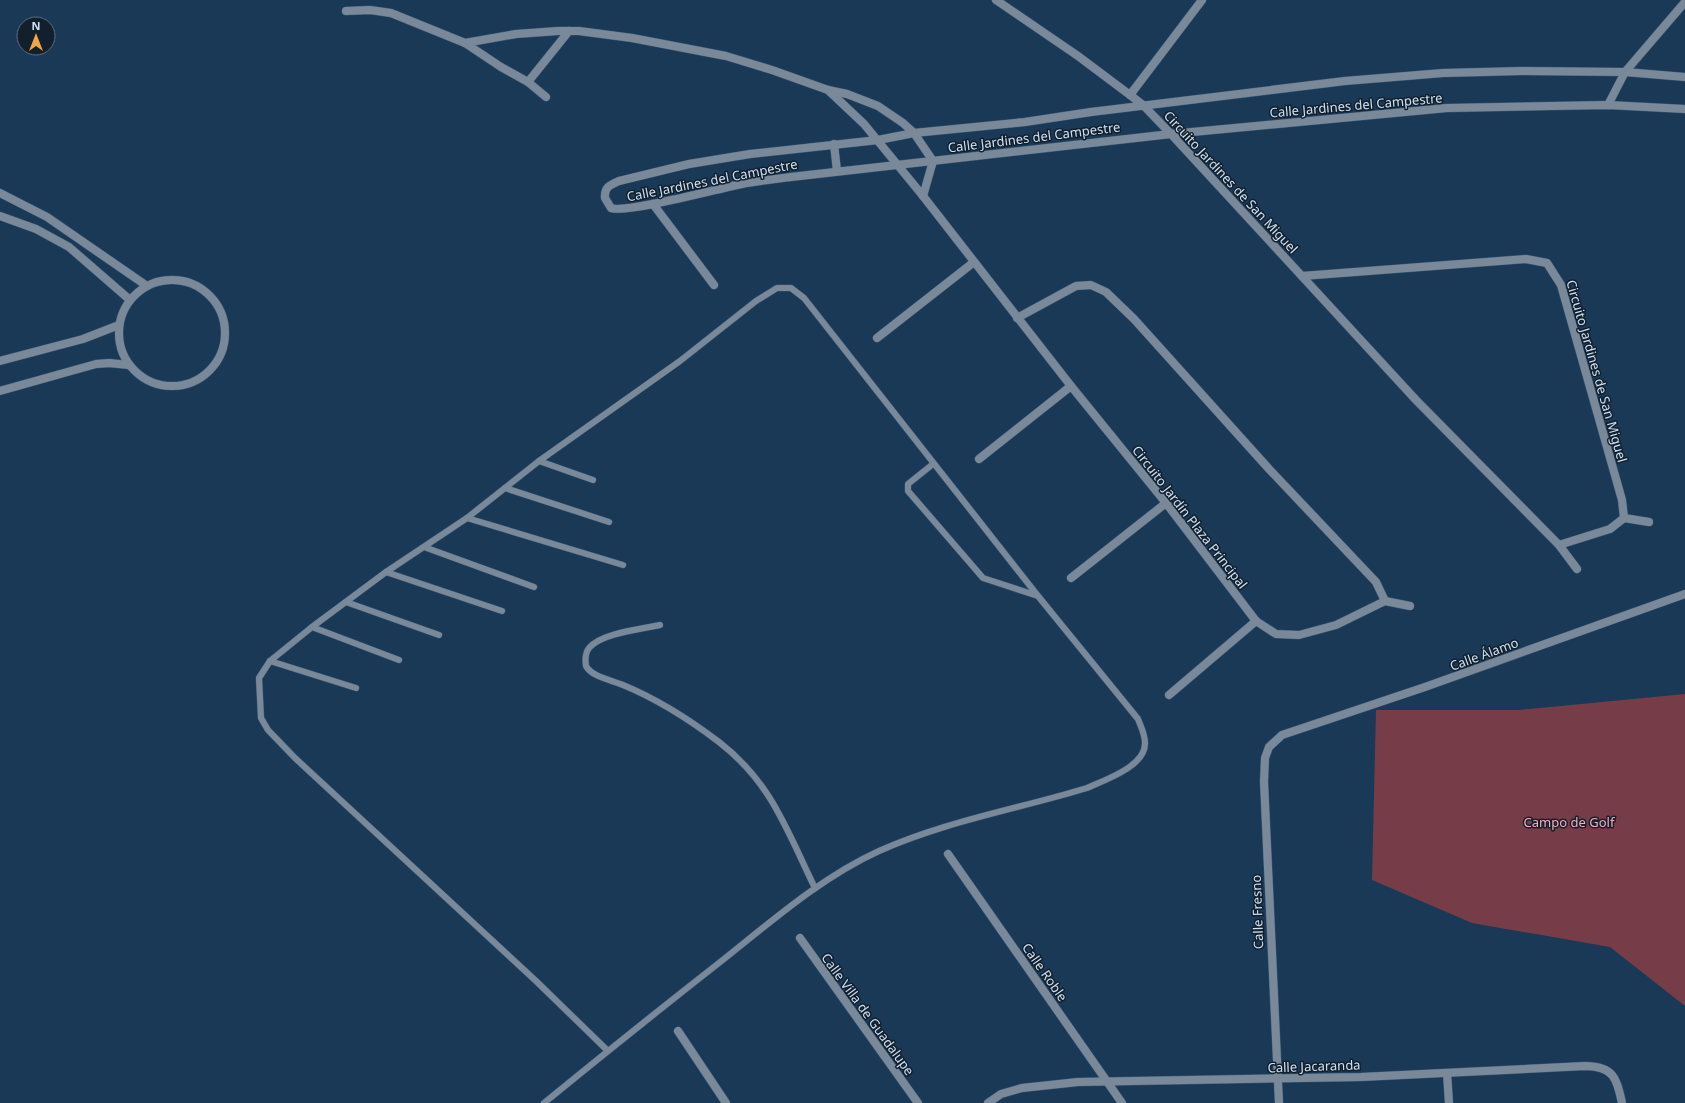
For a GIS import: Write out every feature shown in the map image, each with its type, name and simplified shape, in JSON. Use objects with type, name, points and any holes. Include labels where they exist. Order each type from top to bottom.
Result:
[{"type":"street","name":"Circuito Jardines de San Miguel","points":[[996,0],[1009,3],[1143,105],[1416,400],[1559,545],[1577,569]]},
{"type":"street","points":[[1130,95],[1202,0]]},
{"type":"street","points":[[1608,105],[1625,72],[1685,2]]},
{"type":"street","points":[[346,11],[370,10],[391,13],[465,43],[528,82],[546,97]]},
{"type":"street","points":[[465,43],[500,36],[570,31],[632,38],[726,56],[772,70],[828,90],[847,94],[878,106],[903,122],[914,133],[933,161],[923,196]]},
{"type":"street","points":[[528,82],[570,31]]},
{"type":"street","name":"Calle Jardines del Campestre","points":[[1685,77],[1625,72],[1522,71],[1444,73],[1345,81],[1143,105],[1025,122],[914,133],[878,140],[750,154],[689,164],[619,181],[609,185],[605,190],[607,204],[615,210],[653,204],[744,184],[837,171],[897,166],[1171,134],[1447,108],[1608,105],[1685,109]]},
{"type":"street","name":"Circuito Jardín Plaza Principal","points":[[828,90],[878,140],[1017,318],[1166,503],[1256,621],[1276,634],[1299,635],[1336,625],[1385,601]]},
{"type":"street","points":[[834,144],[837,171]]},
{"type":"street","points":[[0,193],[47,217],[147,286]]},
{"type":"street","points":[[653,204],[714,285]]},
{"type":"street","points":[[0,216],[36,229],[70,247],[130,300]]},
{"type":"street","name":"Circuito Jardines de San Miguel","points":[[1302,276],[1526,258],[1548,263],[1561,285],[1622,500],[1624,518]]},
{"type":"street","points":[[877,338],[974,262]]},
{"type":"street","points":[[165,281],[184,282],[201,289],[215,301],[223,318],[225,336],[221,354],[211,369],[196,381],[178,386],[160,385],[143,378],[129,365],[120,346],[119,325],[130,300],[147,286],[165,281]]},
{"type":"street","points":[[1017,318],[1076,286],[1091,285],[1106,292],[1134,319],[1264,463],[1376,582],[1385,601],[1410,606]]},
{"type":"street","points":[[0,361],[83,339],[119,325]]},
{"type":"street","points":[[0,391],[96,364],[109,363],[129,365]]},
{"type":"street","points":[[979,459],[1071,386]]},
{"type":"street","points":[[1071,578],[1166,503]]},
{"type":"street","points":[[1559,545],[1610,529],[1624,518],[1649,522]]},
{"type":"street","name":"Calle Álamo","points":[[1290,732],[1426,687],[1685,594]]},
{"type":"street","points":[[1169,695],[1256,621]]},
{"type":"street","name":"Calle Fresno","points":[[1278,1103],[1264,813],[1265,758],[1269,747],[1276,738],[1290,732]]},
{"type":"street","name":"Calle Roble","points":[[948,854],[1122,1103]]},
{"type":"street","name":"Calle Villa de Guadalupe","points":[[800,938],[918,1103]]},
{"type":"street","points":[[678,1031],[726,1103]]},
{"type":"street","name":"Calle Jacaranda","points":[[988,1103],[1001,1094],[1022,1088],[1078,1082],[1277,1079],[1598,1067],[1612,1074],[1619,1089],[1622,1103]]},
{"type":"street","points":[[1447,1072],[1450,1103]]},
{"type":"lane","points":[[544,1103],[815,888],[857,862],[897,843],[964,821],[1087,788],[1110,779],[1138,760],[1143,753],[1146,744],[1138,719],[1038,596],[804,298],[791,288],[783,287],[772,290],[756,301],[680,361],[539,461],[467,518],[386,572],[312,626],[270,661],[259,678],[258,690],[261,718],[268,730],[301,763],[536,981],[608,1051]]},
{"type":"lane","points":[[539,461],[593,480]]},
{"type":"lane","points":[[934,464],[908,484],[908,491],[983,578],[1038,596]]},
{"type":"lane","points":[[505,488],[609,522]]},
{"type":"lane","points":[[467,518],[623,566]]},
{"type":"lane","points":[[424,547],[534,587]]},
{"type":"lane","points":[[386,572],[502,611]]},
{"type":"lane","points":[[346,602],[439,635]]},
{"type":"lane","points":[[660,625],[623,633],[592,645],[587,652],[586,666],[595,674],[642,693],[683,717],[719,743],[746,768],[771,798],[815,888]]},
{"type":"lane","points":[[312,626],[399,660]]},
{"type":"lane","points":[[270,661],[356,688]]},
{"type":"green space","name":"Campo de Golf","points":[[1685,694],[1685,1006],[1610,947],[1472,923],[1372,880],[1376,710],[1519,710]]}]
